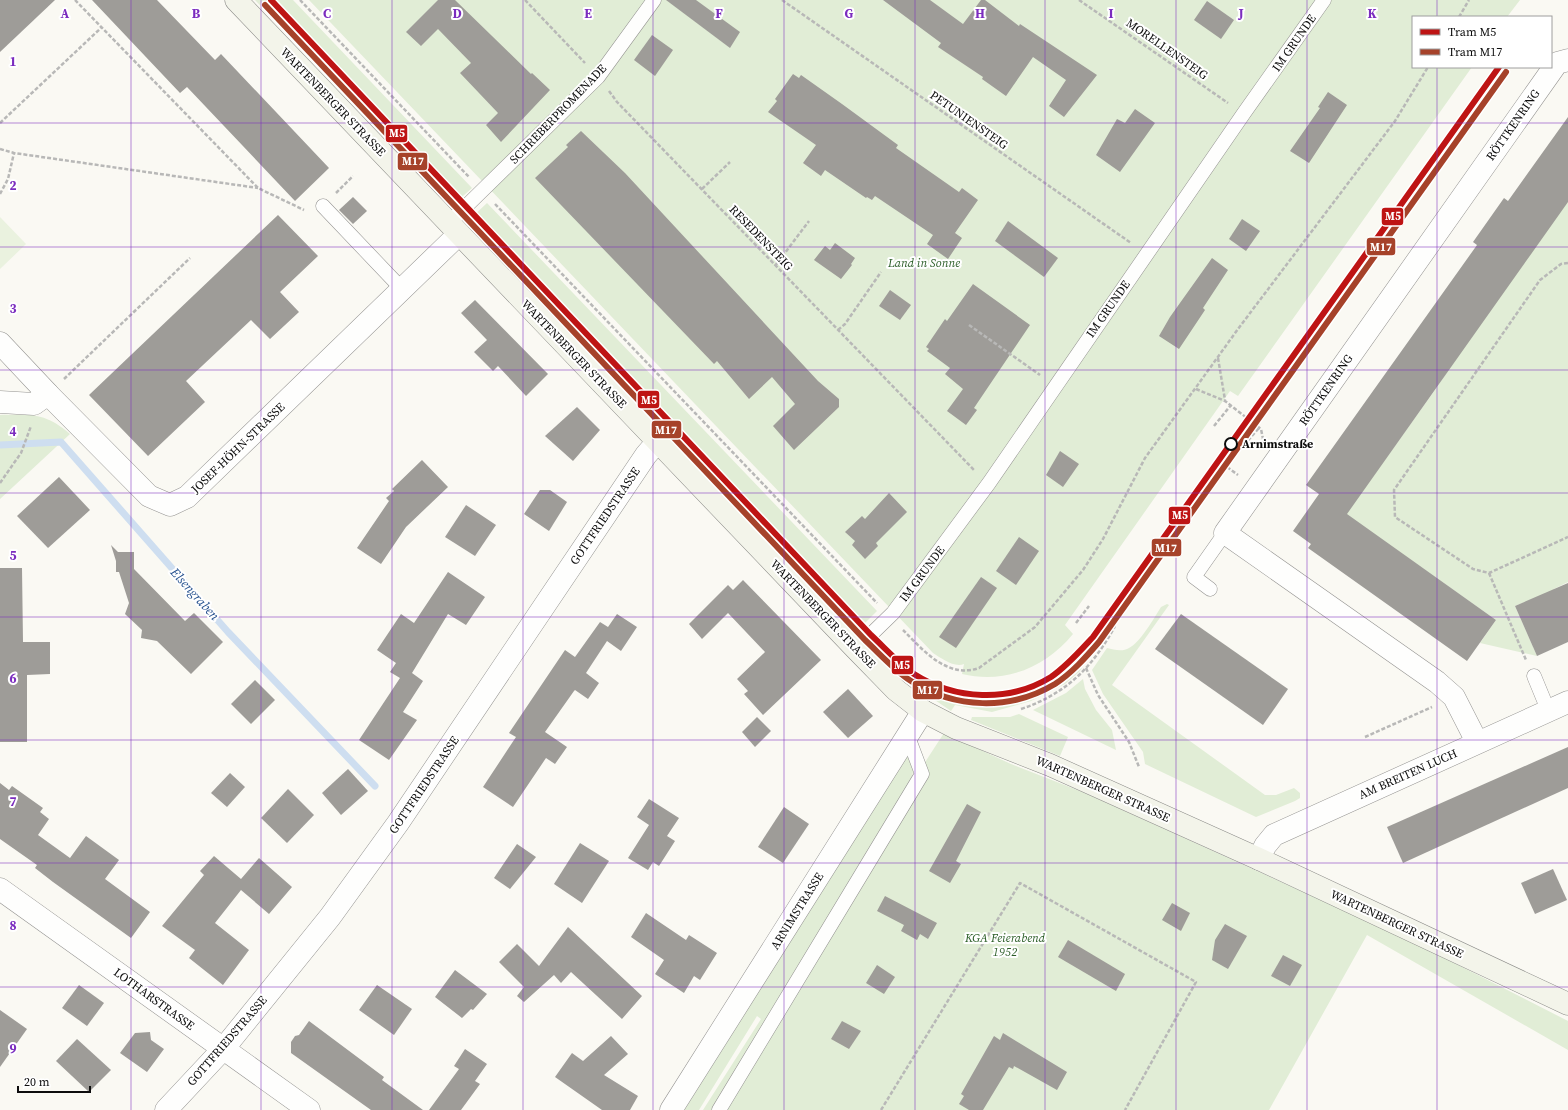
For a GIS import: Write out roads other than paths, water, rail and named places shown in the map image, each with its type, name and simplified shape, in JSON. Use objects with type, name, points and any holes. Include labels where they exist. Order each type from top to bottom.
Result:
[{"type":"street","name":"WARTENBERGER STRASSE","points":[[236,0],[856,649],[896,690],[922,711],[956,728],[1050,765],[1259,859],[1568,1004]]},
{"type":"street","name":"RÖTTKENRING","points":[[1226,533],[1557,63],[1568,60]]},
{"type":"street","name":"JOSEF-HÖHN-STRASSE","points":[[0,343],[148,496],[170,505],[187,497],[402,289],[454,228]]},
{"type":"street","points":[[0,402],[34,404],[48,394]]},
{"type":"street","name":"GOTTFRIEDSTRASSE","points":[[166,1110],[224,1048],[330,917],[398,823],[646,454],[658,441]]},
{"type":"street","points":[[1226,533],[1438,682],[1454,697],[1477,742]]},
{"type":"street","name":"AM BREITEN LUCH","points":[[1259,859],[1265,846],[1274,835],[1568,702]]},
{"type":"street","name":"ARNIMSTRASSE","points":[[671,1110],[908,737],[922,711]]},
{"type":"street","name":"LOTHARSTRASSE","points":[[0,889],[309,1110]]},
{"type":"lane","name":"SCHREBERPROMENADE","points":[[454,228],[484,189],[598,77],[654,0]]},
{"type":"lane","name":"IM GRUNDE","points":[[856,649],[890,616],[911,590],[989,482],[1146,254],[1324,0]]},
{"type":"lane","points":[[324,206],[402,289]]},
{"type":"lane","points":[[1210,589],[1194,577],[1226,533]]},
{"type":"lane","points":[[1534,676],[1548,710]]},
{"type":"lane","points":[[719,1110],[922,774],[908,737]]},
{"type":"waterway","name":"Elsengraben","points":[[0,445],[61,442],[228,632],[375,786]]},
{"type":"tram line","name":"M5","points":[[271,0],[871,635],[908,670],[930,683],[964,693],[982,695],[1018,691],[1051,677],[1068,663],[1093,637],[1498,68]]},
{"type":"tram line","name":"M17","points":[[265,5],[865,640],[893,667],[911,681],[946,697],[983,703],[1020,699],[1038,693],[1055,684],[1073,670],[1099,642],[1506,72]]},
{"type":"place","name":"Arnimstraße","points":[[1231,444]]},
{"type":"park label","name":"Land in Sonne","points":[[924,263]]},
{"type":"park label","name":"KGA Feierabend 1952","points":[[1005,945]]}]
